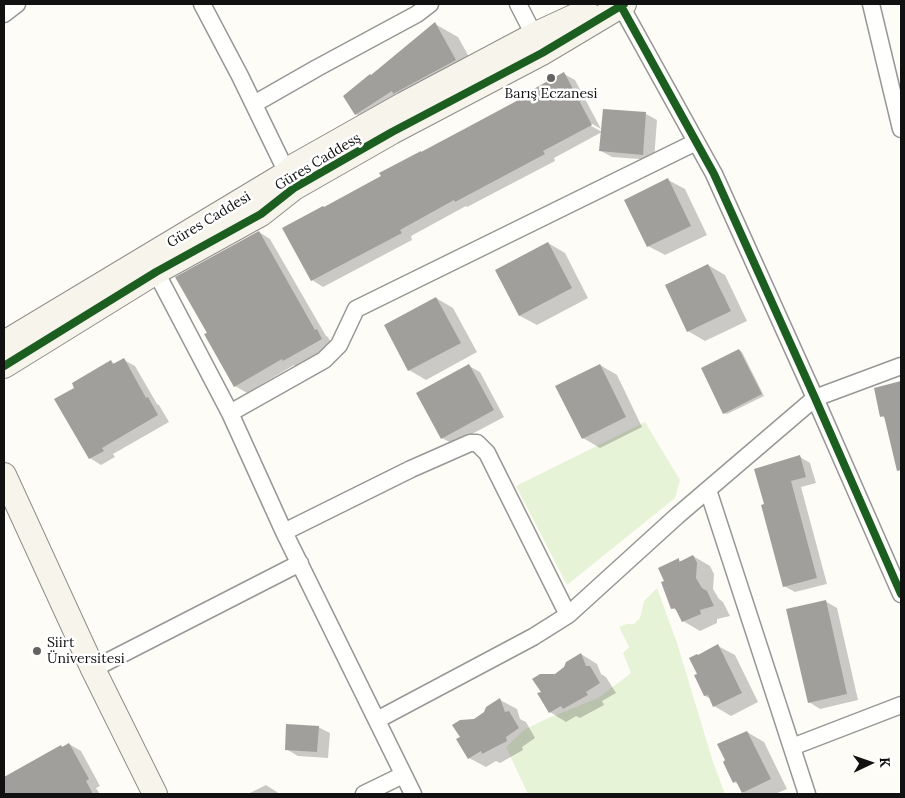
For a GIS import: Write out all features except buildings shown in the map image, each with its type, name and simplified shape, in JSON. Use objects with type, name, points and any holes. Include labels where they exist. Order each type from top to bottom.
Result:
[{"type":"street","points":[[4,14],[17,4]]},
{"type":"street","points":[[202,4],[240,76],[290,180]]},
{"type":"street","points":[[254,104],[417,14],[430,4]]},
{"type":"street","points":[[518,4],[534,35]]},
{"type":"street","points":[[615,4],[714,174],[901,594]]},
{"type":"street","name":"Güres Caddesi","points":[[4,343],[290,180],[294,166],[404,104],[534,35],[615,4]]},
{"type":"street","name":"Güres Caddesş","points":[[4,366],[156,272],[261,214],[290,180],[392,132],[542,53],[615,4]]},
{"type":"street","points":[[871,4],[901,128]]},
{"type":"street","points":[[230,413],[324,360],[339,345],[356,309],[696,142]]},
{"type":"street","points":[[156,272],[230,413],[284,532],[413,794]]},
{"type":"street","points":[[377,720],[533,637],[568,615],[677,516],[815,398],[901,366]]},
{"type":"street","points":[[284,532],[411,469],[470,443],[477,444],[487,452],[568,615]]},
{"type":"street","points":[[4,475],[93,669],[155,794]]},
{"type":"street","points":[[708,490],[807,794]]},
{"type":"street","points":[[93,669],[300,563]]},
{"type":"street","points":[[792,747],[901,705]]},
{"type":"street","points":[[364,794],[404,775]]},
{"type":"green space","points":[[645,422],[680,480],[675,498],[567,585],[516,486]]},
{"type":"green space","points":[[657,588],[677,643],[713,762],[725,794],[528,794],[506,747],[524,730],[598,698],[631,673],[623,653],[629,647],[619,627],[634,624],[640,618],[644,601]]},
{"type":"cycle path","points":[[4,366],[156,272],[261,214],[294,188],[392,132],[542,53],[624,4]]},
{"type":"cycle path","points":[[621,6],[714,174],[901,594]]},
{"type":"place","name":"Barış Eczanesi","points":[[551,78]]},
{"type":"place","name":"Siirt Üniversitesi","points":[[37,651]]}]
